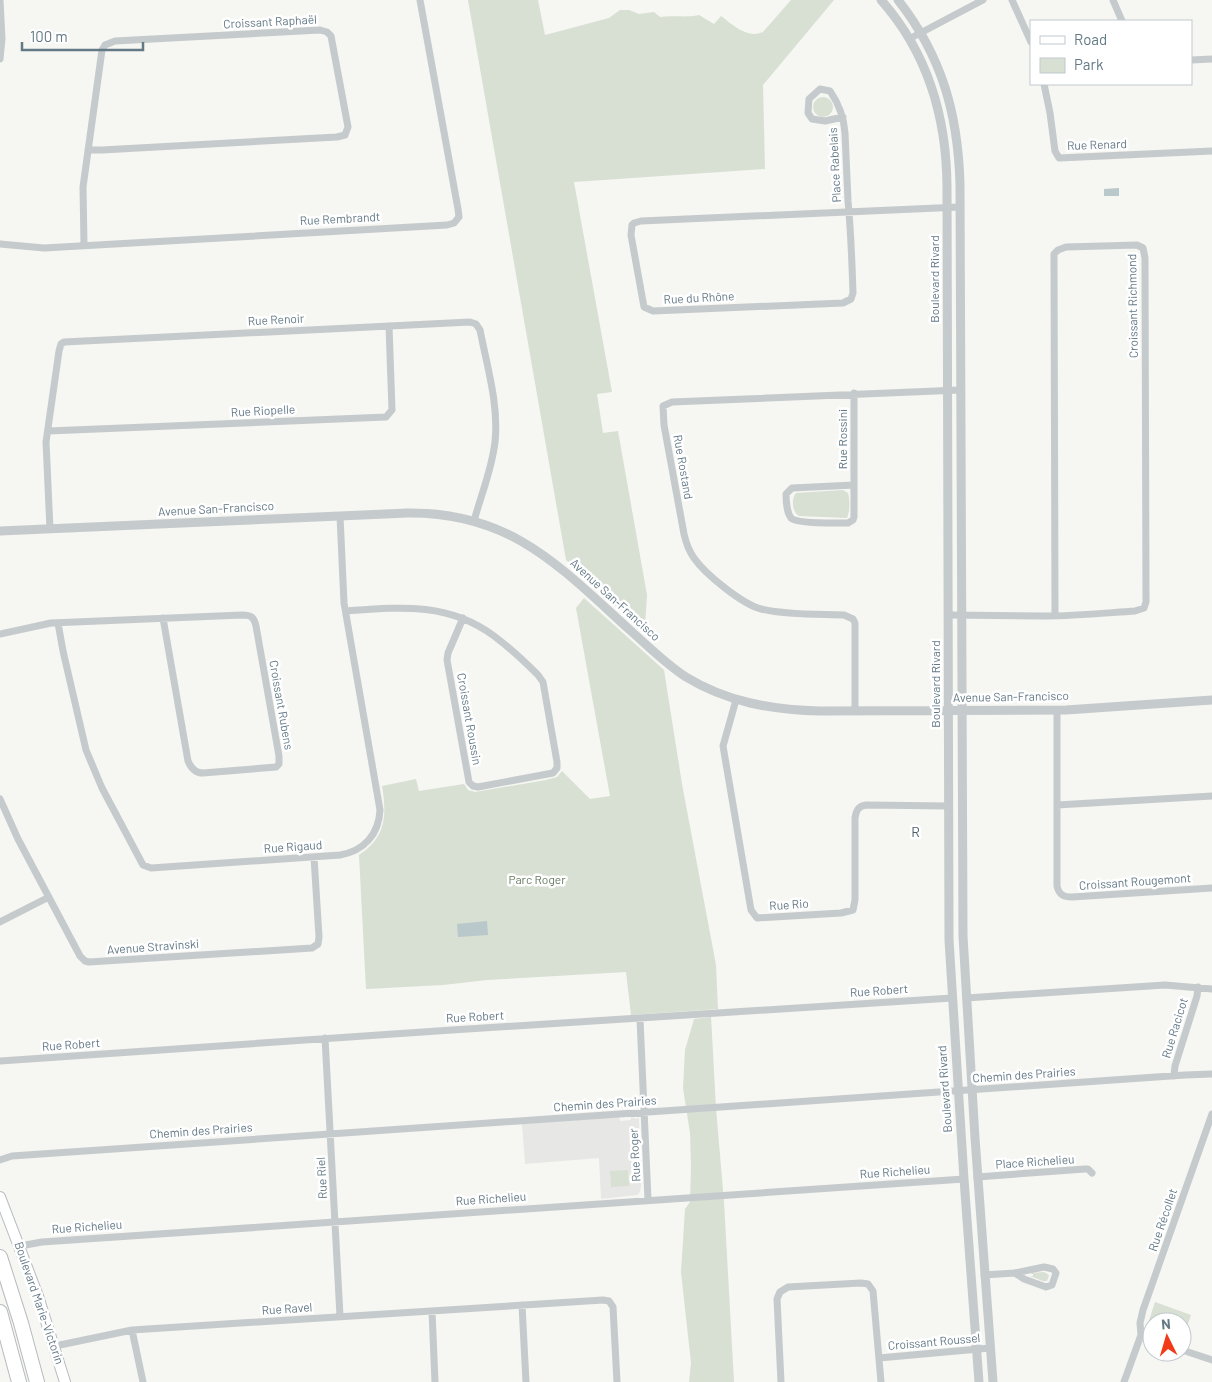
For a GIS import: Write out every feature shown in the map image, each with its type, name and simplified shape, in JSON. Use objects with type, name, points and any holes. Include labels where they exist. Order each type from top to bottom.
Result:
[{"type":"highway","points":[[0,1257],[37,1382]]},
{"type":"highway","points":[[0,1312],[19,1382]]},
{"type":"main road","name":"Boulevard Marie-Victorin","points":[[0,1198],[38,1296],[65,1382]]},
{"type":"street","points":[[0,0],[0,59]]},
{"type":"street","name":"Rue Rembrandt","points":[[0,244],[35,248],[447,225],[454,223],[458,217],[458,209],[420,0]]},
{"type":"street","name":"Boulevard Rivard","points":[[881,0],[909,38],[929,78],[940,114],[945,144],[948,390],[949,916],[952,998],[979,1382]]},
{"type":"street","name":"Boulevard Rivard","points":[[898,0],[920,32],[941,74],[953,115],[958,147],[960,207],[962,911],[984,1275],[993,1382]]},
{"type":"street","points":[[909,38],[983,0]]},
{"type":"street","points":[[1012,0],[1030,40]]},
{"type":"street","points":[[1114,0],[1122,20]]},
{"type":"street","name":"Croissant Raphaël","points":[[84,245],[82,195],[88,150],[102,50],[108,43],[320,30],[327,32],[331,36],[348,127],[345,136],[88,150]]},
{"type":"street","points":[[1192,60],[1212,59]]},
{"type":"street","name":"Rue Renard","points":[[1044,85],[1055,151],[1059,158],[1212,151]]},
{"type":"street","name":"Place Rabelais","points":[[843,117],[825,121],[812,119],[807,109],[809,99],[816,91],[827,89],[833,95],[843,117],[849,212]]},
{"type":"street","name":"Rue du Rhône","points":[[849,212],[853,293],[849,301],[843,303],[653,311],[644,307],[631,235],[631,227],[634,223],[641,221],[960,207]]},
{"type":"street","name":"Croissant Richmond","points":[[948,615],[1055,616],[1135,611],[1142,610],[1145,605],[1145,258],[1143,248],[1137,245],[1066,248],[1058,250],[1054,254],[1055,616]]},
{"type":"street","name":"Rue Renoir","points":[[50,529],[46,447],[59,351],[61,344],[67,341],[470,322],[479,326],[493,402],[495,434],[493,455],[474,521]]},
{"type":"street","name":"Rue Riopelle","points":[[48,431],[386,417],[392,410],[389,326]]},
{"type":"street","name":"Rue Rostand","points":[[855,711],[855,623],[853,619],[844,615],[772,611],[758,608],[741,600],[712,577],[694,559],[686,541],[662,412],[665,404],[672,402],[960,390]]},
{"type":"street","name":"Rue Rossini","points":[[854,393],[854,485],[854,517],[851,522],[843,523],[799,522],[792,519],[789,515],[786,494],[792,488],[854,485]]},
{"type":"street","name":"Avenue San-Francisco","points":[[0,531],[416,513],[444,515],[474,521],[504,532],[540,552],[565,571],[671,667],[700,684],[736,700],[783,710],[855,711],[1057,710],[1212,700]]},
{"type":"street","name":"Rue Rigaud","points":[[58,623],[86,750],[102,788],[142,865],[151,868],[314,857],[346,854],[358,850],[374,833],[380,816],[379,798],[346,611],[340,516]]},
{"type":"street","name":"Croissant Roussin","points":[[346,611],[418,608],[444,611],[463,618],[494,636],[542,679],[557,762],[557,768],[553,773],[478,787],[469,782],[447,660],[448,653],[463,618]]},
{"type":"street","name":"Croissant Rubens","points":[[0,634],[58,623],[163,618],[242,615],[253,617],[279,756],[276,768],[203,773],[196,772],[191,767],[188,761],[163,618]]},
{"type":"street","name":"Rue Rio","points":[[736,700],[723,742],[723,750],[751,910],[757,918],[845,913],[853,910],[855,900],[856,813],[859,807],[866,805],[949,806]]},
{"type":"street","name":"Croissant Rougemont","points":[[1057,710],[1057,886],[1063,896],[1212,888]]},
{"type":"street","points":[[1057,805],[1212,796]]},
{"type":"street","name":"Avenue Stravinski","points":[[0,801],[80,956],[89,962],[308,949],[315,946],[319,937],[314,857]]},
{"type":"street","points":[[0,922],[48,897]]},
{"type":"street","points":[[966,998],[1168,985],[1212,989]]},
{"type":"street","name":"Rue Racicot","points":[[1174,1076],[1175,1066],[1197,996],[1198,987]]},
{"type":"street","name":"Rue Robert","points":[[0,1061],[952,998]]},
{"type":"street","name":"Rue Roger","points":[[640,1019],[648,1200]]},
{"type":"street","name":"Rue Riel","points":[[325,1038],[340,1316]]},
{"type":"street","name":"Chemin des Prairies","points":[[0,1160],[22,1155],[1212,1074]]},
{"type":"street","name":"Rue Récollet","points":[[1124,1382],[1141,1335],[1140,1323],[1143,1310],[1212,1114]]},
{"type":"street","name":"Place Richelieu","points":[[978,1177],[1085,1169],[1092,1173]]},
{"type":"street","name":"Rue Richelieu","points":[[20,1246],[42,1242],[335,1221],[964,1179]]},
{"type":"street","points":[[984,1275],[1015,1273],[1028,1269],[1048,1267],[1056,1273],[1052,1285],[1046,1287],[1024,1280],[1015,1273]]},
{"type":"street","name":"Croissant Roussel","points":[[781,1382],[778,1294],[784,1288],[861,1282],[868,1284],[874,1294],[881,1382]]},
{"type":"street","name":"Rue Ravel","points":[[55,1346],[132,1330],[599,1300],[609,1301],[613,1310],[617,1382]]},
{"type":"street","points":[[522,1305],[526,1382]]},
{"type":"street","points":[[432,1311],[435,1382]]},
{"type":"street","points":[[132,1330],[143,1382]]},
{"type":"street","name":"Croissant Roussel","points":[[879,1358],[990,1348]]},
{"type":"street","points":[[1192,1353],[1212,1360]]},
{"type":"shaded area","points":[[1119,188],[1119,196],[1104,196],[1104,189]]},
{"type":"shaded area","points":[[487,921],[488,935],[458,937],[457,924]]},
{"type":"shaded area","points":[[619,1117],[620,1121],[631,1120],[631,1117],[639,1118],[641,1185],[640,1192],[637,1195],[601,1199],[599,1158],[525,1164],[522,1124]]},
{"type":"green space","points":[[468,0],[538,0],[545,35],[609,18],[620,10],[629,10],[639,14],[654,12],[660,17],[699,15],[714,24],[721,16],[740,30],[757,34],[763,32],[791,0],[834,0],[763,85],[765,169],[574,182],[612,392],[597,394],[603,433],[618,431],[647,595],[645,626],[642,630],[566,560]]},
{"type":"green space","points":[[823,97],[830,100],[833,107],[830,114],[823,117],[816,114],[813,107],[816,100]]},
{"type":"green space","points":[[843,490],[849,496],[847,518],[799,516],[795,512],[793,502],[796,493]]},
{"type":"green space","name":"Parc Roger","points":[[584,598],[664,670],[682,784],[716,965],[718,1009],[631,1015],[626,972],[366,989],[359,855],[375,841],[382,825],[384,807],[382,786],[416,779],[419,791],[464,784],[468,790],[475,792],[546,780],[557,777],[562,771],[590,799],[610,796],[576,608]]},
{"type":"green space","points":[[711,1017],[734,1382],[689,1382],[691,1363],[681,1272],[685,1209],[690,1202],[691,1166],[690,1133],[683,1088],[685,1050],[694,1019]]},
{"type":"green space","points":[[628,1170],[629,1186],[611,1187],[610,1171]]},
{"type":"green space","points":[[1044,1272],[1049,1275],[1047,1281],[1030,1276],[1033,1276],[1032,1273]]},
{"type":"green space","points":[[1155,1302],[1183,1312],[1152,1312]]},
{"type":"district","name":"R","points":[[916,832]]}]
